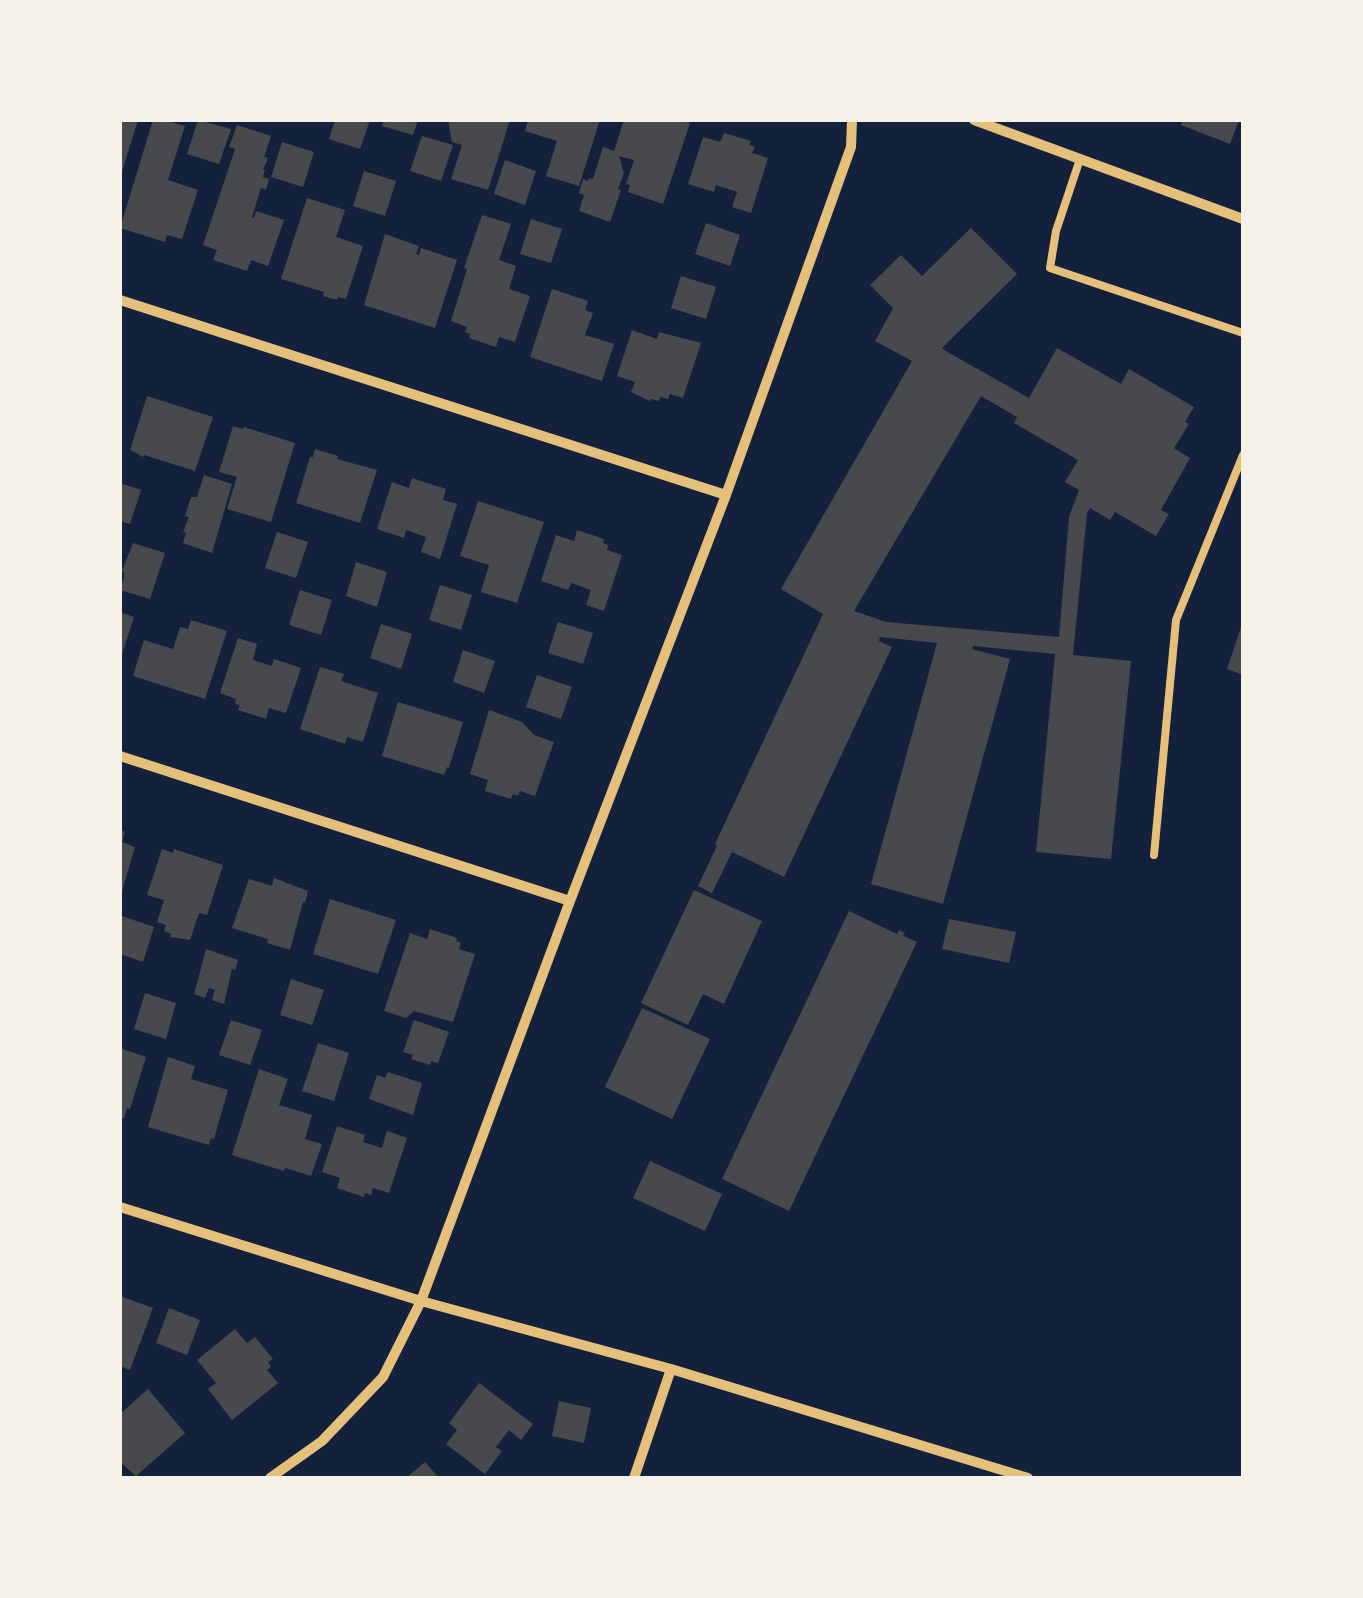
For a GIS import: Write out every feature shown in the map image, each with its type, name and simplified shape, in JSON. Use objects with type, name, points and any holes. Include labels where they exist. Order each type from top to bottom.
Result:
[{"type":"street","points":[[270,1478],[322,1442],[383,1377],[421,1301],[726,496],[851,147],[852,120]]},
{"type":"street","points":[[974,120],[1243,220]]},
{"type":"street","points":[[120,300],[726,496]]},
{"type":"street","points":[[120,756],[570,901]]},
{"type":"street","points":[[120,1207],[421,1301],[671,1369],[1028,1478]]},
{"type":"street","points":[[634,1478],[671,1369]]},
{"type":"lane","points":[[1080,159],[1056,231],[1050,268],[1243,332]]},
{"type":"lane","points":[[1154,854],[1176,620],[1243,455]]},
{"type":"building","points":[[120,120],[138,120],[121,175],[120,175]]},
{"type":"building","points":[[153,120],[185,126],[168,180],[198,190],[182,239],[167,235],[165,242],[120,228]]},
{"type":"building","points":[[198,120],[231,129],[219,164],[187,154]]},
{"type":"building","points":[[335,120],[370,120],[360,149],[329,139]]},
{"type":"building","points":[[384,120],[418,120],[413,135],[382,126]]},
{"type":"building","points":[[448,120],[510,120],[488,190],[451,179],[462,145],[452,142]]},
{"type":"building","points":[[528,120],[600,120],[579,186],[546,176],[557,141],[525,131]]},
{"type":"building","points":[[624,120],[690,123],[663,204],[628,192],[630,185],[626,184],[634,160],[619,156],[624,173],[610,222],[579,211],[584,195],[579,193],[583,179],[593,179],[603,147],[614,151]]},
{"type":"building","points":[[1183,120],[1239,120],[1230,144],[1181,125]]},
{"type":"building","points":[[237,125],[271,136],[263,170],[263,177],[269,179],[266,190],[261,188],[252,217],[256,211],[284,220],[268,266],[251,260],[247,271],[213,260],[217,250],[203,245],[235,149],[229,147]]},
{"type":"building","points":[[724,133],[751,141],[749,145],[755,147],[752,153],[768,158],[751,213],[732,207],[737,192],[716,185],[714,192],[688,184],[703,137],[720,142]]},
{"type":"building","points":[[422,136],[453,145],[441,181],[410,171]]},
{"type":"building","points":[[282,142],[314,152],[303,187],[271,177]]},
{"type":"building","points":[[505,160],[536,171],[525,205],[494,194]]},
{"type":"building","points":[[364,171],[396,181],[385,216],[353,206]]},
{"type":"building","points":[[307,198],[345,210],[336,237],[363,246],[346,299],[323,296],[324,292],[281,279]]},
{"type":"building","points":[[482,215],[511,224],[499,260],[516,266],[509,289],[530,296],[515,342],[499,337],[496,347],[469,338],[467,327],[451,321]]},
{"type":"building","points":[[531,219],[562,229],[551,263],[520,254]]},
{"type":"building","points":[[706,223],[740,235],[730,266],[695,254]]},
{"type":"building","points":[[971,228],[1017,274],[944,350],[1029,398],[1057,348],[1121,384],[1129,369],[1194,407],[1174,448],[1190,458],[1161,510],[1169,514],[1156,536],[1115,512],[1110,520],[1090,508],[1087,513],[1073,655],[1131,661],[1111,859],[1036,852],[1055,654],[973,646],[972,649],[1010,659],[943,904],[871,884],[937,643],[880,637],[879,641],[892,647],[784,877],[732,852],[712,893],[698,886],[823,614],[781,589],[912,361],[875,341],[893,308],[870,285],[901,255],[922,276]],"holes":[[[981,396],[1017,417],[1014,423],[1078,460],[1065,482],[1079,490],[1069,517],[1059,637],[886,622],[854,611]]]},
{"type":"building","points":[[385,234],[419,246],[416,254],[421,248],[457,260],[435,328],[364,305]]},
{"type":"building","points":[[681,276],[716,287],[706,319],[671,308]]},
{"type":"building","points":[[552,289],[588,301],[585,310],[593,313],[585,335],[614,344],[602,381],[530,357]]},
{"type":"building","points":[[632,330],[657,339],[659,332],[701,343],[683,398],[670,394],[668,399],[650,401],[631,392],[635,382],[617,376]]},
{"type":"building","points":[[147,396],[213,417],[195,471],[130,450]]},
{"type":"building","points":[[233,426],[295,443],[271,522],[227,509],[237,477],[219,472]]},
{"type":"building","points":[[315,449],[377,470],[360,523],[296,503]]},
{"type":"building","points":[[204,475],[232,484],[212,553],[183,543],[189,517],[185,516]]},
{"type":"building","points":[[412,478],[446,489],[443,500],[457,504],[440,559],[421,552],[426,537],[406,530],[404,538],[377,529],[392,482],[409,488]]},
{"type":"building","points":[[120,483],[141,490],[130,524],[120,521]]},
{"type":"building","points":[[478,501],[544,522],[517,603],[481,592],[489,565],[460,556]]},
{"type":"building","points":[[577,530],[604,539],[607,550],[622,555],[604,611],[586,605],[591,590],[571,583],[568,590],[541,581],[556,535],[574,541]]},
{"type":"building","points":[[277,532],[308,542],[296,578],[265,568]]},
{"type":"building","points":[[133,543],[165,553],[150,599],[120,590],[122,571]]},
{"type":"building","points":[[356,562],[387,572],[377,607],[346,596]]},
{"type":"building","points":[[440,585],[472,595],[461,630],[429,620]]},
{"type":"building","points":[[300,590],[332,600],[321,635],[289,625]]},
{"type":"building","points":[[120,612],[134,617],[121,657],[120,657]]},
{"type":"building","points":[[191,620],[227,631],[205,699],[133,676],[144,640],[173,649],[180,627],[188,629]]},
{"type":"building","points":[[558,622],[593,633],[583,664],[548,653]]},
{"type":"building","points":[[381,624],[412,634],[401,669],[370,658]]},
{"type":"building","points":[[1243,625],[1243,675],[1227,669]]},
{"type":"building","points":[[238,638],[257,644],[253,660],[272,666],[274,659],[301,668],[286,713],[269,708],[266,719],[238,710],[236,699],[220,693]]},
{"type":"building","points":[[463,650],[495,661],[484,693],[453,682]]},
{"type":"building","points":[[320,667],[344,674],[341,681],[378,693],[363,742],[347,737],[345,744],[300,729]]},
{"type":"building","points":[[537,675],[572,687],[561,719],[526,707]]},
{"type":"building","points":[[398,702],[463,722],[444,775],[382,756]]},
{"type":"building","points":[[489,710],[522,722],[534,735],[554,742],[535,796],[520,791],[511,799],[485,791],[488,780],[470,774]]},
{"type":"building","points":[[120,830],[125,832],[122,842],[135,847],[121,895]]},
{"type":"building","points":[[162,849],[173,853],[174,849],[223,865],[207,915],[199,913],[190,940],[170,937],[164,931],[166,925],[157,922],[164,900],[147,895]]},
{"type":"building","points":[[274,878],[308,891],[290,950],[232,928],[249,879],[272,886]]},
{"type":"building","points":[[694,890],[762,921],[724,1004],[703,994],[688,1025],[641,1003]]},
{"type":"building","points":[[330,899],[396,920],[378,974],[313,954]]},
{"type":"building","points":[[849,911],[897,934],[899,930],[917,942],[789,1211],[722,1179]]},
{"type":"building","points":[[122,916],[154,927],[143,962],[120,954]]},
{"type":"building","points":[[949,919],[1016,932],[1009,963],[942,949]]},
{"type":"building","points":[[430,929],[457,938],[461,943],[459,949],[475,954],[453,1022],[414,1011],[406,1018],[384,1011],[410,933],[427,939]]},
{"type":"building","points":[[206,949],[238,960],[224,1004],[212,1000],[215,990],[209,988],[205,998],[194,994]]},
{"type":"building","points":[[291,979],[324,990],[312,1025],[280,1015]]},
{"type":"building","points":[[145,993],[176,1003],[166,1039],[134,1029]]},
{"type":"building","points":[[642,1008],[710,1039],[672,1119],[605,1087]]},
{"type":"building","points":[[231,1020],[262,1030],[250,1065],[219,1055]]},
{"type":"building","points":[[414,1020],[449,1032],[438,1063],[431,1061],[430,1065],[403,1052]]},
{"type":"building","points":[[318,1043],[349,1053],[334,1101],[302,1091]]},
{"type":"building","points":[[120,1048],[146,1057],[124,1119],[120,1117]]},
{"type":"building","points":[[168,1057],[195,1066],[191,1079],[228,1090],[209,1145],[148,1127]]},
{"type":"building","points":[[259,1069],[288,1079],[279,1105],[312,1115],[305,1139],[322,1144],[311,1176],[232,1155]]},
{"type":"building","points":[[388,1072],[422,1083],[413,1115],[369,1099],[377,1075],[385,1078]]},
{"type":"building","points":[[337,1126],[365,1135],[363,1142],[382,1148],[387,1131],[407,1138],[389,1193],[373,1188],[371,1195],[365,1193],[364,1197],[337,1188],[340,1178],[322,1172]]},
{"type":"building","points":[[650,1161],[722,1194],[705,1231],[633,1198]]},
{"type":"building","points":[[120,1296],[153,1308],[130,1370],[120,1366]]},
{"type":"building","points":[[169,1308],[200,1320],[187,1355],[156,1343]]},
{"type":"building","points":[[235,1329],[247,1343],[255,1337],[273,1359],[267,1370],[278,1383],[232,1420],[208,1389],[216,1383],[197,1360]]},
{"type":"building","points":[[479,1383],[533,1424],[521,1440],[509,1430],[496,1447],[502,1451],[485,1474],[446,1444],[457,1430],[449,1423]]},
{"type":"building","points":[[148,1389],[185,1433],[136,1476],[120,1462],[120,1414]]},
{"type":"building","points":[[559,1401],[591,1408],[584,1443],[552,1436]]},
{"type":"building","points":[[425,1462],[439,1478],[406,1478]]}]
